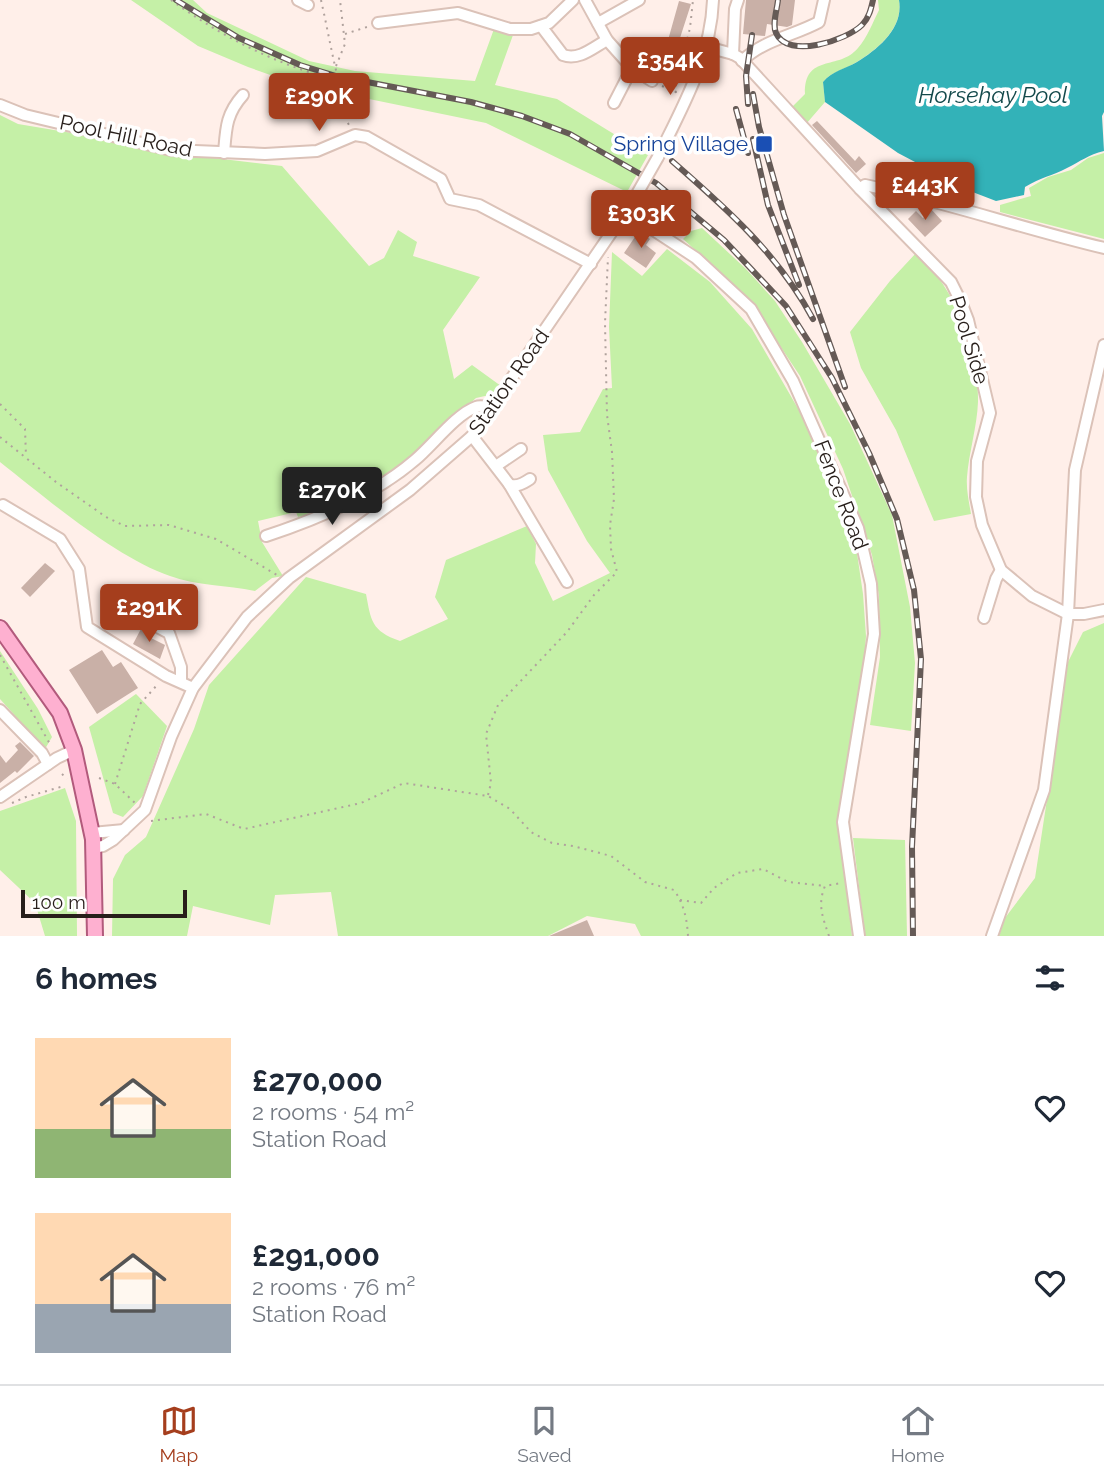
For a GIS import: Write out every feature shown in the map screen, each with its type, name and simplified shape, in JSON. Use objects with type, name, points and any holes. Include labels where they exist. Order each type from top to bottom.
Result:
[{"type":"main road","points":[[0,628],[60,713],[74,750],[94,848],[95,936]]},
{"type":"street","points":[[377,23],[458,13],[517,30],[541,26],[555,18],[573,0]]},
{"type":"street","points":[[585,0],[607,40],[632,68],[652,81]]},
{"type":"street","points":[[598,23],[639,0]]},
{"type":"street","name":"Station Road","points":[[94,848],[113,840],[145,810],[171,737],[193,688],[247,617],[285,581],[410,490],[472,436],[626,212],[658,157],[695,81],[707,47],[713,0]]},
{"type":"street","points":[[738,0],[735,9],[738,57]]},
{"type":"street","points":[[707,47],[738,57],[796,34],[819,22],[824,0]]},
{"type":"street","points":[[391,8],[393,21]]},
{"type":"street","points":[[541,26],[563,55],[568,57],[578,57],[607,40]]},
{"type":"street","points":[[614,103],[639,55]]},
{"type":"street","name":"Pool Side","points":[[738,57],[860,190],[951,282],[968,320],[990,412],[977,461],[976,497],[982,525],[1001,570],[1032,596],[1068,614]]},
{"type":"street","points":[[224,153],[227,123],[232,107],[243,95]]},
{"type":"street","name":"Pool Hill Road","points":[[0,105],[25,115],[171,150],[265,154],[317,151],[355,135]]},
{"type":"street","points":[[355,135],[367,137],[440,179],[450,199],[479,205],[590,264]]},
{"type":"street","points":[[860,190],[865,185],[908,194],[1026,229],[1104,248]]},
{"type":"street","name":"Fence Road","points":[[626,212],[696,258],[751,309],[793,381],[858,528],[871,584],[874,634],[843,822],[859,936]]},
{"type":"street","points":[[992,936],[1044,790],[1068,614],[1075,470],[1104,345]]},
{"type":"street","points":[[267,536],[298,526],[382,485],[414,461],[461,417],[476,407],[492,408]]},
{"type":"street","points":[[472,436],[509,484],[566,582]]},
{"type":"street","points":[[496,466],[521,449]]},
{"type":"street","points":[[509,484],[520,485],[530,479]]},
{"type":"street","points":[[3,505],[60,539],[79,569],[87,627],[166,676],[193,688]]},
{"type":"street","points":[[984,618],[1001,570]]},
{"type":"street","points":[[1068,614],[1104,610]]},
{"type":"street","points":[[135,615],[169,633],[181,667],[181,681]]},
{"type":"street","points":[[0,710],[42,753],[48,764]]},
{"type":"street","points":[[5,801],[48,764],[74,750]]},
{"type":"street","points":[[92,833],[124,830]]},
{"type":"path","points":[[171,0],[249,48],[302,70],[337,80]]},
{"type":"path","points":[[321,0],[329,46],[336,67],[338,97],[355,135]]},
{"type":"path","points":[[336,67],[345,44],[340,0]]},
{"type":"path","points":[[677,97],[691,28],[693,0]]},
{"type":"path","points":[[344,35],[377,23]]},
{"type":"path","points":[[652,81],[676,92]]},
{"type":"path","points":[[633,201],[672,220],[690,223]]},
{"type":"path","points":[[488,796],[491,783],[486,734],[498,705],[567,632],[594,594],[617,572],[611,549],[610,525],[614,499],[607,415],[605,335],[608,239]]},
{"type":"path","points":[[0,404],[25,429],[26,457]]},
{"type":"path","points":[[0,437],[106,517],[125,526],[169,525],[216,539],[279,576]]},
{"type":"path","points":[[0,655],[52,747]]},
{"type":"path","points":[[114,784],[140,704],[166,676]]},
{"type":"path","points":[[62,774],[66,779]]},
{"type":"path","points":[[99,778],[114,784],[137,805]]},
{"type":"path","points":[[150,821],[206,814],[244,829],[361,803],[404,783],[488,796],[510,809],[531,832],[552,843],[611,856],[645,882],[674,890],[687,921],[688,936]]},
{"type":"path","points":[[5,801],[64,786]]},
{"type":"path","points":[[680,900],[701,903],[714,888],[737,873],[763,869],[788,881],[825,886],[852,883]]},
{"type":"path","points":[[825,886],[820,897],[820,912],[829,936]]},
{"type":"green space","points":[[131,0],[193,0],[207,13],[309,61],[355,71],[475,81],[494,29],[513,35],[495,85],[557,99],[648,155],[627,192],[486,123],[296,84],[248,67],[198,46]]},
{"type":"green space","points":[[878,0],[899,0],[893,29],[872,52],[833,73],[823,82],[825,102],[806,124],[791,108],[805,94],[810,73],[816,67],[842,59],[858,48],[879,10]]},
{"type":"green space","points":[[0,115],[18,124],[172,153],[282,166],[369,266],[384,258],[398,230],[417,242],[413,256],[480,277],[443,330],[454,379],[472,365],[501,386],[494,394],[476,398],[414,454],[368,488],[306,515],[298,517],[296,512],[258,521],[262,542],[283,576],[272,578],[255,591],[201,584],[149,567],[82,526],[0,462]]},
{"type":"green space","points":[[1104,153],[1104,239],[1000,212],[1000,205],[1031,196],[1029,188],[1048,177],[1071,170],[1088,158]]},
{"type":"green space","points":[[702,228],[746,269],[775,301],[850,424],[892,515],[910,607],[915,663],[911,731],[870,725],[880,657],[879,596],[872,555],[843,469],[800,376],[749,299],[683,239],[691,231]]},
{"type":"green space","points":[[667,249],[710,282],[752,329],[800,412],[854,533],[866,636],[864,666],[839,824],[852,936],[641,936],[635,924],[587,916],[548,936],[338,936],[331,892],[275,895],[270,925],[193,906],[187,936],[112,936],[113,879],[125,855],[146,837],[194,729],[209,685],[306,577],[366,594],[374,624],[383,633],[400,641],[448,619],[435,597],[446,560],[527,526],[536,544],[535,563],[553,601],[610,573],[587,541],[548,470],[543,435],[580,432],[603,389],[612,388],[609,327],[612,252],[642,276]]},
{"type":"green space","points":[[917,252],[954,302],[969,340],[977,381],[978,402],[967,477],[971,514],[934,521],[896,430],[861,368],[850,332]]},
{"type":"green space","points":[[1104,623],[1104,936],[999,936],[1005,918],[1035,878],[1068,662],[1083,632]]},
{"type":"green space","points":[[0,651],[38,709],[52,737],[45,749],[0,699]]},
{"type":"green space","points":[[136,694],[167,726],[143,796],[123,817],[113,813],[89,727]]},
{"type":"green space","points":[[65,788],[76,821],[77,936],[45,936],[35,903],[0,870],[0,811]]},
{"type":"green space","points":[[853,838],[905,840],[907,936],[865,936]]},
{"type":"water","name":"Horsehay Pool","points":[[899,0],[1104,0],[1104,151],[1025,187],[1024,195],[996,201],[970,191],[898,153],[825,102],[823,82],[865,57],[888,37],[898,20]]},
{"type":"building","points":[[746,0],[795,0],[792,25],[787,27],[767,24],[765,36],[743,34]]},
{"type":"building","points":[[679,1],[691,4],[680,38],[683,38],[676,62],[663,58]]},
{"type":"building","points":[[817,121],[855,161],[859,156],[866,164],[856,173],[812,125]]},
{"type":"building","points":[[931,209],[942,221],[925,237],[908,219],[916,211],[923,218]]},
{"type":"building","points":[[639,231],[650,239],[646,245],[656,253],[646,268],[624,253]]},
{"type":"building","points":[[45,563],[55,571],[30,597],[21,588]]},
{"type":"building","points":[[142,627],[151,633],[149,637],[165,645],[160,659],[133,644]]},
{"type":"building","points":[[102,650],[113,667],[121,662],[138,688],[97,714],[69,670]]},
{"type":"building","points":[[20,742],[34,756],[17,773],[15,771],[0,783],[0,755],[6,763],[18,750],[15,746]]},
{"type":"building","points":[[587,920],[594,936],[549,936]]},
{"type":"railway","points":[[176,0],[239,38],[300,65],[336,76],[471,102],[522,116],[570,134],[656,183],[724,240],[786,306],[832,378],[869,453],[897,519],[914,590],[921,659],[912,847],[913,936]]},
{"type":"railway","points":[[778,0],[776,33],[783,41],[805,46],[818,45],[854,31],[866,19],[873,0]]},
{"type":"railway","points":[[748,104],[746,76],[752,35]]},
{"type":"railway","points":[[753,94],[759,127],[784,215],[845,387]]},
{"type":"railway","points":[[736,109],[748,153]]},
{"type":"railway","points":[[753,139],[768,205],[799,285]]},
{"type":"railway","points":[[672,161],[732,215],[768,253],[813,319]]},
{"type":"place","name":"Spring Village","points":[[764,144]]}]
